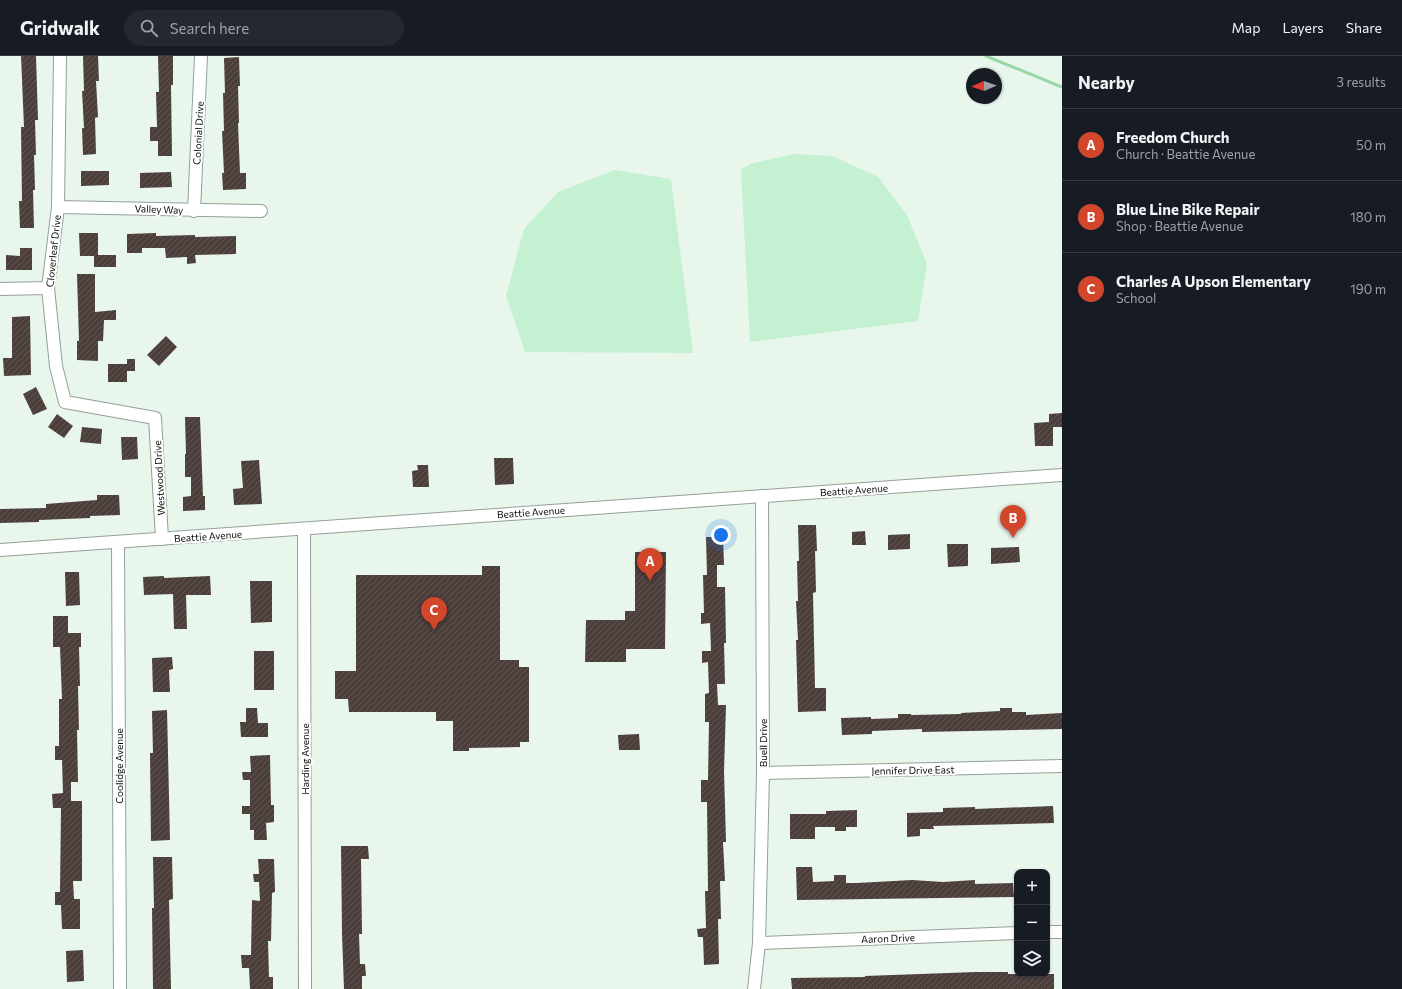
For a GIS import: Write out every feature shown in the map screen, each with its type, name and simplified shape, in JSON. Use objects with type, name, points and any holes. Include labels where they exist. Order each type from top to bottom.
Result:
[{"type":"street","name":"Cloverleaf Drive","points":[[60,56],[58,207],[48,288],[56,366],[66,402],[155,418]]},
{"type":"street","name":"Colonial Drive","points":[[194,210],[201,56]]},
{"type":"street","name":"Valley Way","points":[[58,207],[261,211]]},
{"type":"street","points":[[0,289],[48,288]]},
{"type":"street","name":"Westwood Drive","points":[[155,418],[162,539]]},
{"type":"street","name":"Beattie Avenue","points":[[0,550],[118,543],[1062,475]]},
{"type":"street","name":"Buell Drive","points":[[754,989],[759,943],[763,773],[762,496]]},
{"type":"street","name":"Harding Avenue","points":[[304,529],[305,989]]},
{"type":"street","name":"Coolidge Avenue","points":[[118,543],[120,989]]},
{"type":"street","name":"Jennifer Drive East","points":[[763,773],[1062,766]]},
{"type":"street","points":[[1050,932],[1062,932]]},
{"type":"street","name":"Aaron Drive","points":[[759,943],[1014,933]]},
{"type":"green space","points":[[794,154],[832,156],[878,177],[907,215],[927,264],[918,321],[750,342],[741,170],[750,164]]},
{"type":"green space","points":[[615,170],[671,179],[693,353],[525,352],[506,296],[524,229],[558,192]]},
{"type":"building","points":[[21,56],[36,56],[38,120],[35,120],[35,190],[33,190],[34,228],[20,228],[19,201],[22,201],[21,127],[24,127]]},
{"type":"building","points":[[83,56],[98,56],[99,81],[96,81],[98,117],[95,118],[96,154],[83,155],[82,128],[84,128],[82,91],[84,91]]},
{"type":"building","points":[[158,56],[173,56],[173,85],[171,85],[172,156],[158,156],[158,141],[150,141],[150,127],[157,127],[156,92],[159,92]]},
{"type":"building","points":[[239,57],[240,86],[238,86],[238,123],[240,173],[246,173],[246,189],[223,190],[222,173],[224,173],[222,131],[224,131],[224,58]]},
{"type":"building","points":[[81,171],[109,171],[109,185],[81,186]]},
{"type":"building","points":[[171,172],[172,187],[140,188],[140,173]]},
{"type":"building","points":[[79,233],[98,233],[98,255],[116,255],[116,267],[94,267],[94,256],[80,256]]},
{"type":"building","points":[[156,233],[156,236],[236,236],[236,254],[195,255],[196,263],[187,264],[187,257],[166,258],[165,248],[142,248],[142,253],[127,253],[127,234]]},
{"type":"building","points":[[20,248],[32,248],[32,270],[6,270],[6,255],[20,256]]},
{"type":"building","points":[[77,274],[95,274],[95,312],[116,310],[116,320],[104,320],[103,341],[98,341],[98,361],[77,360],[77,341],[79,341]]},
{"type":"building","points":[[30,316],[31,375],[4,376],[3,358],[12,358],[12,317]]},
{"type":"building","points":[[166,336],[177,347],[159,366],[147,355]]},
{"type":"building","points":[[127,359],[135,359],[135,371],[127,371],[127,382],[108,382],[108,364],[127,364]]},
{"type":"building","points":[[36,387],[47,409],[33,415],[23,394]]},
{"type":"building","points":[[1062,413],[1062,427],[1053,427],[1053,446],[1035,446],[1034,423],[1049,422],[1049,414]]},
{"type":"building","points":[[57,414],[73,426],[64,438],[48,427]]},
{"type":"building","points":[[185,417],[200,417],[203,496],[205,496],[205,510],[183,511],[183,497],[191,496],[191,477],[185,477]]},
{"type":"building","points":[[82,427],[102,429],[101,444],[80,442]]},
{"type":"building","points":[[121,437],[137,437],[138,459],[122,460]]},
{"type":"building","points":[[494,458],[513,458],[514,484],[495,485]]},
{"type":"building","points":[[259,460],[262,504],[234,505],[233,489],[243,488],[241,461]]},
{"type":"building","points":[[417,465],[428,465],[429,487],[413,487],[412,471],[418,470]]},
{"type":"building","points":[[97,495],[119,495],[120,515],[39,520],[39,522],[0,523],[0,509],[46,508],[46,504],[97,500]]},
{"type":"building","points":[[798,525],[816,525],[816,592],[813,593],[815,688],[826,688],[826,711],[798,712],[796,640],[798,640],[796,601],[798,601]]},
{"type":"building","points":[[865,531],[866,545],[852,545],[852,532]]},
{"type":"building","points":[[910,534],[910,549],[888,550],[888,535]]},
{"type":"building","points":[[706,537],[723,537],[724,565],[717,565],[717,587],[725,587],[725,684],[717,684],[718,705],[726,705],[724,771],[726,842],[723,842],[725,881],[720,881],[721,919],[718,919],[719,964],[704,965],[703,937],[698,937],[697,929],[706,928],[705,891],[708,891],[707,802],[701,802],[701,780],[708,780],[709,722],[705,722],[705,694],[709,693],[708,662],[702,663],[702,651],[711,651],[710,623],[701,624],[701,613],[704,613],[703,575],[707,575]]},
{"type":"building","points":[[947,544],[968,544],[968,566],[948,567]]},
{"type":"building","points":[[1019,547],[1020,562],[991,564],[991,548]]},
{"type":"building","points":[[635,552],[666,552],[665,649],[626,649],[626,662],[585,662],[586,620],[625,620],[625,611],[635,611]]},
{"type":"building","points":[[482,566],[500,566],[500,660],[519,660],[519,667],[529,667],[529,742],[520,742],[520,747],[469,748],[469,751],[453,751],[453,721],[436,721],[436,712],[349,712],[348,699],[335,699],[335,671],[356,671],[356,575],[482,575]]},
{"type":"building","points":[[65,572],[79,572],[80,605],[66,606]]},
{"type":"building","points":[[164,576],[164,578],[210,576],[211,595],[186,595],[187,629],[174,629],[173,594],[144,595],[143,577]]},
{"type":"building","points":[[250,581],[272,581],[272,622],[251,623]]},
{"type":"building","points":[[53,616],[68,616],[68,633],[81,633],[81,647],[79,647],[80,686],[78,686],[79,730],[77,730],[78,782],[71,782],[71,801],[82,801],[82,881],[73,881],[74,899],[80,899],[80,929],[62,929],[61,905],[55,905],[55,892],[60,892],[61,808],[53,808],[52,794],[63,793],[62,760],[55,760],[55,746],[59,746],[59,699],[62,699],[60,647],[53,647]]},
{"type":"building","points":[[254,651],[274,651],[274,690],[254,690]]},
{"type":"building","points":[[172,657],[173,669],[169,670],[170,692],[153,692],[152,658]]},
{"type":"building","points":[[246,708],[257,708],[258,723],[268,723],[268,737],[241,737],[240,722],[246,722]]},
{"type":"building","points":[[1000,708],[1012,708],[1012,712],[1026,712],[1026,715],[1062,713],[1062,729],[922,732],[922,729],[872,731],[872,734],[842,735],[841,718],[898,718],[898,714],[961,714],[1000,711]]},
{"type":"building","points":[[167,710],[170,840],[151,841],[150,753],[153,753],[152,711]]},
{"type":"building","points":[[639,734],[640,750],[619,750],[618,735]]},
{"type":"building","points":[[270,755],[271,805],[274,805],[274,822],[266,823],[267,840],[254,840],[254,830],[250,830],[250,814],[242,814],[242,806],[250,806],[250,780],[243,780],[242,772],[251,772],[250,756]]},
{"type":"building","points":[[1053,806],[1054,823],[933,826],[934,829],[920,829],[920,836],[907,837],[907,813],[943,812],[943,808],[975,807],[975,809]]},
{"type":"building","points":[[857,810],[857,827],[846,827],[846,831],[835,831],[835,827],[815,827],[815,839],[790,839],[790,814],[826,814],[826,811]]},
{"type":"building","points":[[341,846],[368,846],[369,859],[361,859],[362,934],[359,934],[360,964],[365,964],[366,976],[362,976],[362,989],[344,989]]},
{"type":"building","points":[[153,857],[172,857],[173,899],[169,900],[171,989],[153,989]]},
{"type":"building","points":[[258,859],[274,859],[275,892],[272,893],[271,941],[268,941],[269,977],[273,977],[273,989],[250,989],[249,968],[242,968],[241,955],[251,955],[252,900],[260,901],[259,882],[254,882],[253,874],[259,874]]},
{"type":"building","points":[[796,867],[812,867],[813,882],[834,881],[834,875],[846,875],[846,883],[912,880],[943,882],[975,880],[975,884],[1013,883],[1014,897],[797,900]]},
{"type":"building","points":[[83,950],[84,981],[67,982],[66,951]]},
{"type":"building","points":[[1008,972],[1008,974],[1014,974],[1014,977],[1050,977],[1050,974],[1054,974],[1054,989],[792,989],[791,978]]},
{"type":"waterway","points":[[986,56],[1062,87]]},
{"type":"place","name":"Blue Line Bike Repair","points":[[1013,538]]},
{"type":"place","name":"Freedom Church","points":[[650,581]]},
{"type":"place","name":"Charles A Upson Elementary","points":[[434,630]]}]
